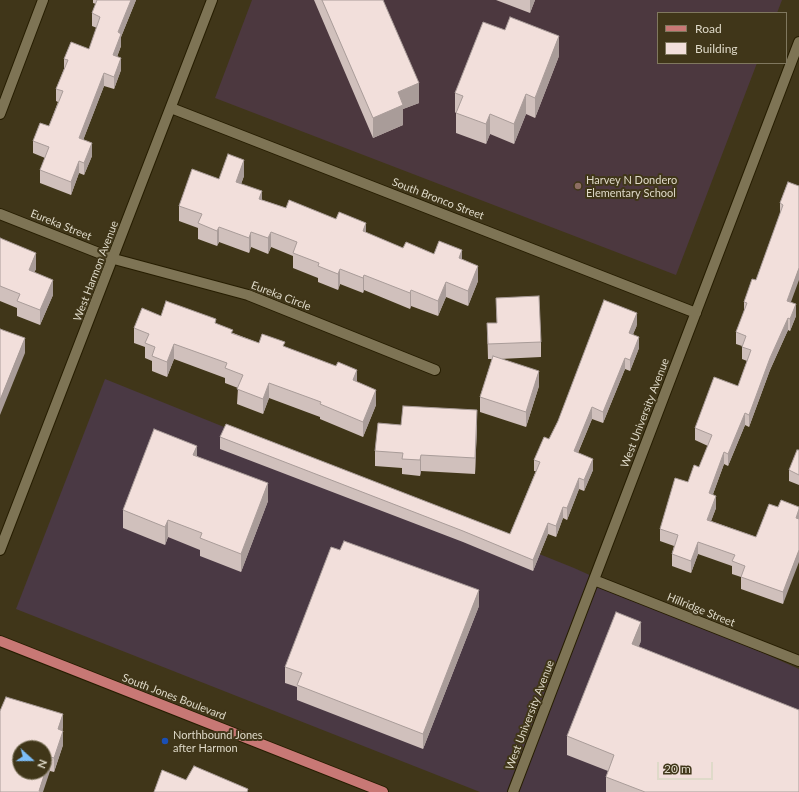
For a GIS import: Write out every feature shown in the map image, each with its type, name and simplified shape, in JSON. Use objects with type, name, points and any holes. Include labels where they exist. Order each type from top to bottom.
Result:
[{"type":"main road","name":"South Jones Boulevard","points":[[0,641],[383,792]]},
{"type":"street","points":[[0,114],[43,0]]},
{"type":"street","name":"West Harmon Avenue","points":[[0,550],[114,259],[212,0]]},
{"type":"street","name":"West University Avenue","points":[[513,792],[799,42]]},
{"type":"street","name":"South Bronco Street","points":[[171,108],[696,314]]},
{"type":"street","name":"Eureka Street","points":[[0,214],[114,259]]},
{"type":"street","name":"Eureka Circle","points":[[114,259],[248,295],[435,370]]},
{"type":"street","name":"Hillridge Street","points":[[594,580],[799,661]]},
{"type":"shaded area","name":"Harvey N Dondero Elementary School","points":[[252,0],[782,0],[777,12],[657,12],[657,64],[757,64],[676,275],[215,98]]},
{"type":"shaded area","points":[[105,379],[574,568],[799,669],[799,792],[480,792],[16,609]]},
{"type":"building","points":[[97,0],[131,0],[118,32],[121,34],[113,55],[121,58],[114,77],[104,73],[79,138],[92,143],[84,163],[79,161],[71,182],[40,170],[49,147],[33,141],[40,123],[49,126],[63,91],[56,89],[68,60],[64,59],[71,42],[89,49],[100,17],[92,13]]},
{"type":"building","points":[[322,0],[383,0],[419,83],[398,92],[403,105],[373,118]]},
{"type":"building","points":[[510,17],[559,36],[535,98],[526,94],[514,124],[490,114],[486,124],[456,113],[463,96],[455,93],[483,22],[505,30]]},
{"type":"building","points":[[228,154],[244,160],[236,182],[262,191],[259,199],[286,208],[289,200],[336,219],[339,212],[366,223],[363,231],[403,248],[406,242],[434,254],[439,241],[462,250],[459,258],[478,266],[468,291],[446,282],[438,301],[411,290],[410,293],[364,275],[363,278],[340,269],[338,274],[318,266],[319,263],[293,253],[297,242],[271,232],[268,238],[251,232],[249,238],[219,227],[217,231],[198,223],[202,214],[179,206],[192,169],[219,179]]},
{"type":"building","points":[[788,182],[799,186],[799,268],[787,301],[796,304],[770,358],[749,415],[745,413],[728,454],[724,452],[709,493],[716,496],[707,520],[756,537],[769,504],[778,507],[781,500],[799,507],[796,518],[799,519],[799,550],[783,592],[741,577],[745,566],[732,561],[735,555],[698,542],[691,561],[672,554],[678,535],[660,529],[675,478],[688,482],[694,465],[699,467],[712,435],[695,428],[714,377],[738,386],[751,350],[742,347],[746,336],[736,332],[747,303],[744,302],[752,279],[756,280],[783,205],[780,203]]},
{"type":"building","points":[[0,238],[36,253],[29,270],[53,280],[40,310],[17,301],[20,294],[0,286]]},
{"type":"building","points":[[539,296],[541,342],[488,344],[487,323],[497,323],[496,298]]},
{"type":"building","points":[[604,300],[637,313],[629,333],[639,337],[630,360],[625,358],[603,412],[592,407],[574,451],[593,459],[584,480],[579,478],[567,508],[563,507],[556,526],[548,523],[533,560],[463,531],[220,437],[226,424],[510,534],[540,462],[534,460],[544,437],[549,439],[558,421]]},
{"type":"building","points":[[166,301],[216,319],[215,323],[233,330],[231,333],[259,343],[262,334],[285,342],[283,346],[336,366],[338,362],[357,370],[353,380],[376,390],[363,422],[320,404],[321,402],[269,383],[263,399],[237,389],[243,375],[225,368],[227,363],[174,344],[167,362],[152,356],[155,347],[145,343],[149,334],[134,328],[142,308],[161,316]]},
{"type":"building","points":[[0,329],[25,338],[0,400]]},
{"type":"building","points":[[493,356],[539,371],[526,412],[480,397]]},
{"type":"building","points":[[403,406],[477,410],[475,458],[421,455],[420,460],[402,459],[403,453],[375,451],[378,423],[401,425]]},
{"type":"building","points":[[154,429],[197,446],[193,455],[268,483],[241,554],[200,538],[202,533],[168,520],[165,527],[123,510]]},
{"type":"building","points":[[797,450],[799,450],[799,475],[789,470]]},
{"type":"building","points":[[344,541],[479,590],[423,734],[297,685],[302,673],[285,667],[331,547],[340,550]]},
{"type":"building","points":[[616,612],[641,622],[632,644],[799,710],[799,792],[645,792],[606,777],[614,755],[567,736]]},
{"type":"building","points":[[6,697],[63,714],[58,729],[63,731],[54,758],[52,758],[52,740],[12,740],[12,780],[43,780],[39,791],[43,792],[0,792],[0,711]]},
{"type":"building","points":[[194,766],[248,789],[247,792],[154,792],[162,770],[186,780]]},
{"type":"place","name":"Harvey N Dondero Elementary School","points":[[578,186]]},
{"type":"place","name":"Northbound Jones after Harmon","points":[[165,741]]}]
